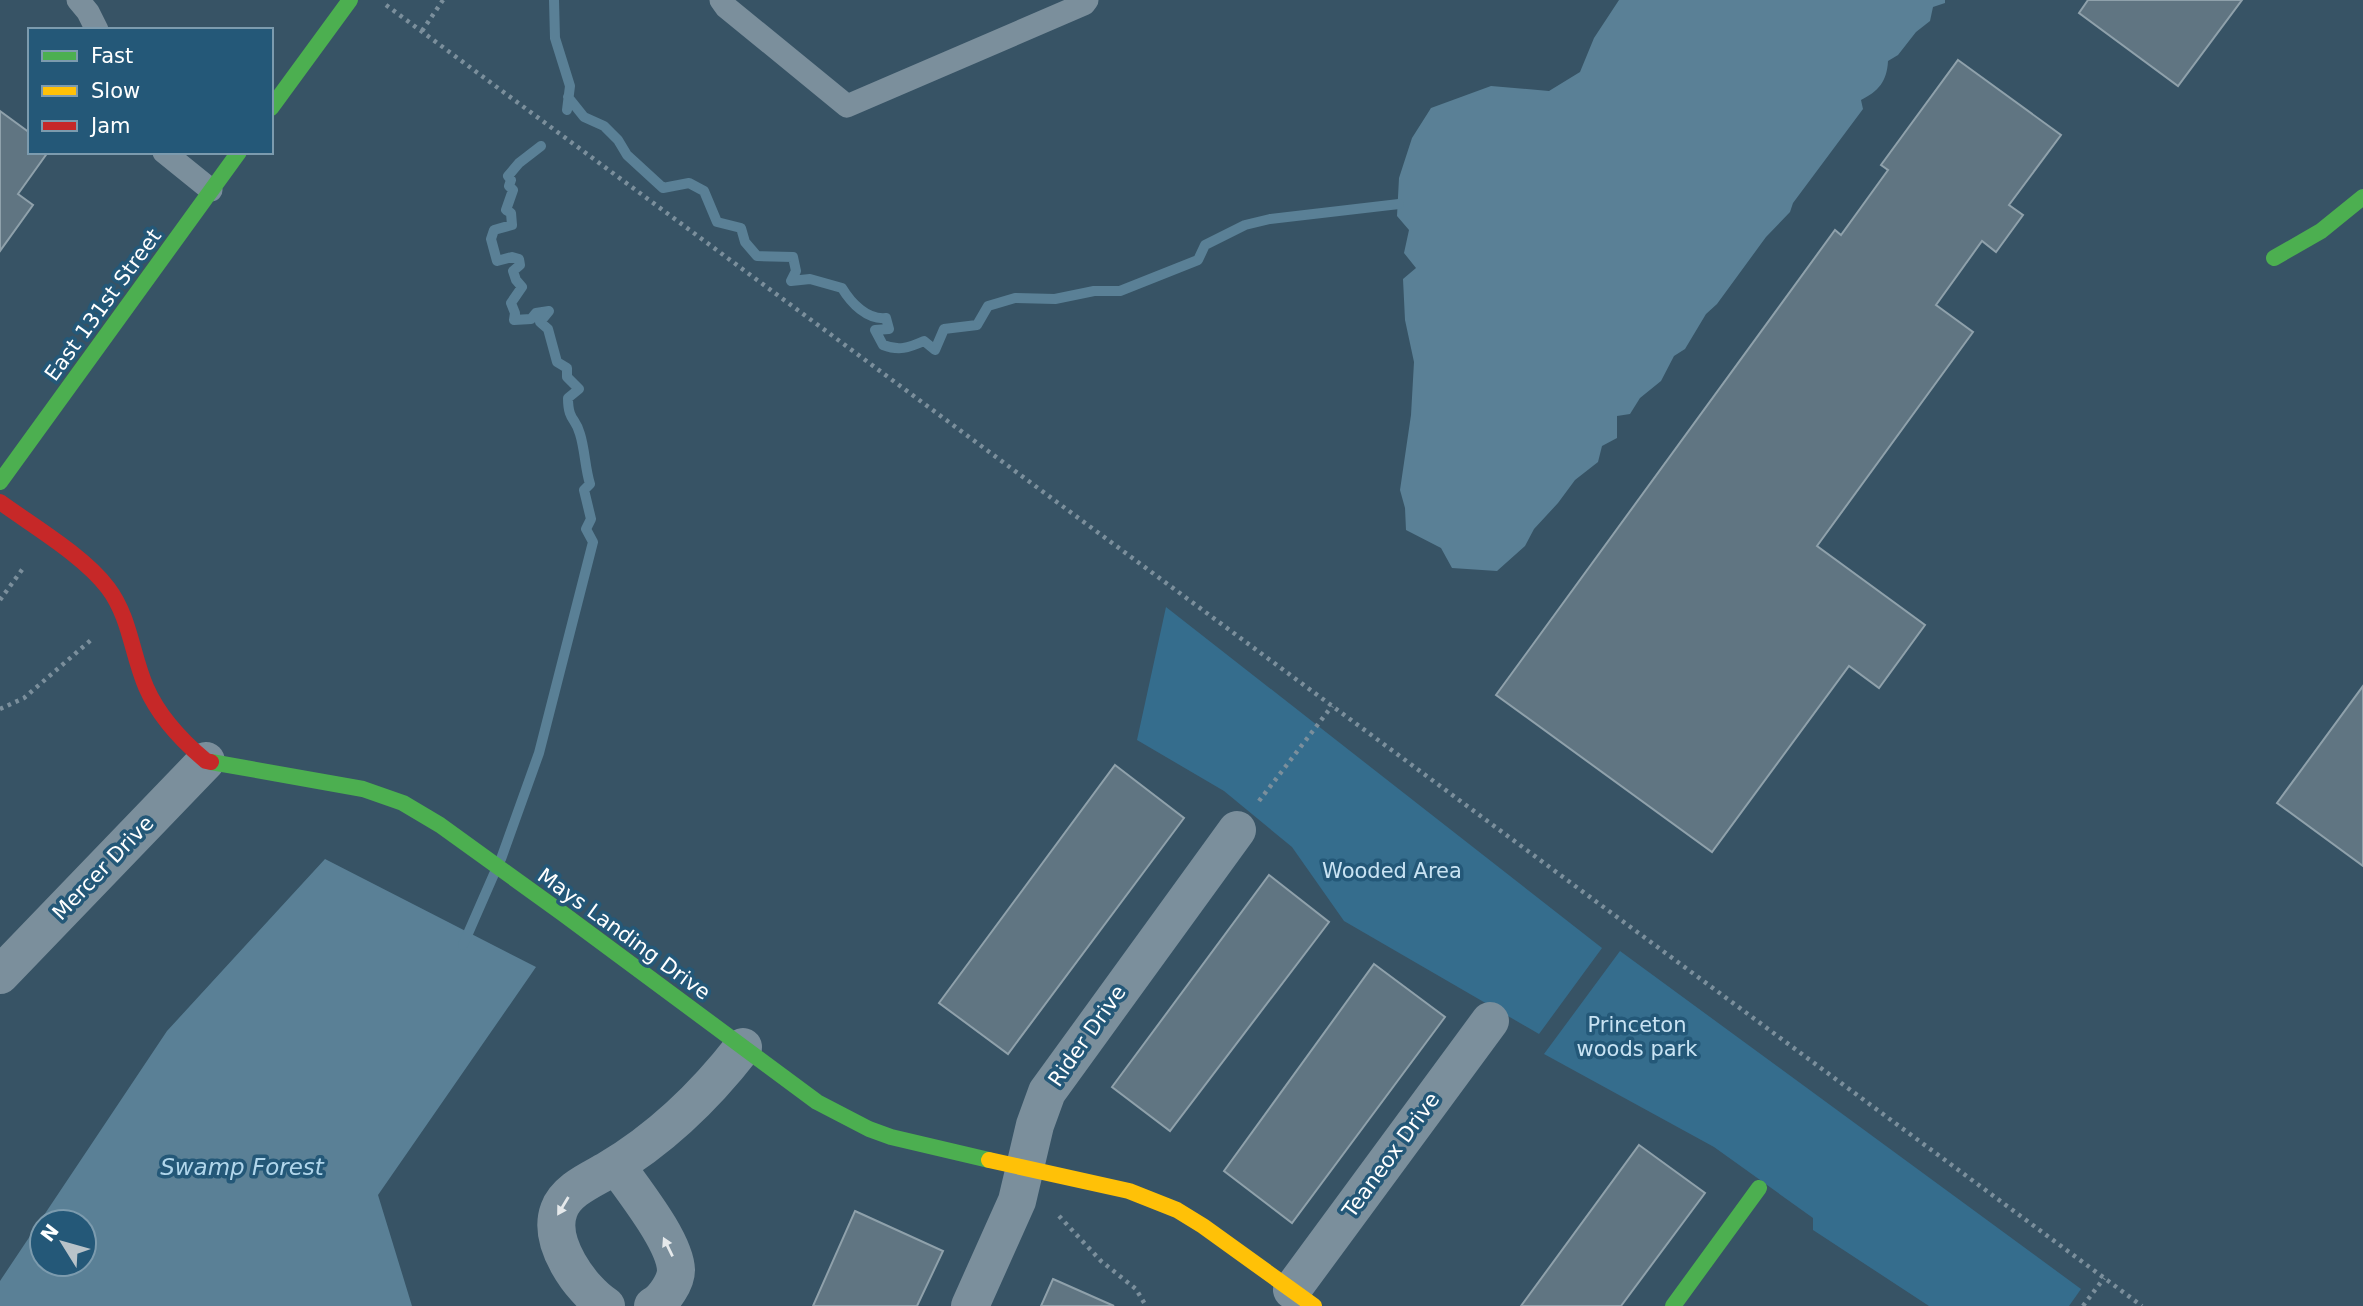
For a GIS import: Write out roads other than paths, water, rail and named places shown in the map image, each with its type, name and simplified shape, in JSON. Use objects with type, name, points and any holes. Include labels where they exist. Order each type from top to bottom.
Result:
[{"type":"street","points":[[273,105],[350,0]]},
{"type":"street","name":"East 131st Street","points":[[1,482],[238,154]]},
{"type":"street","points":[[2274,258],[2308,242],[2363,197]]},
{"type":"street","points":[[1,482],[109,589],[122,614],[146,688],[180,738],[206,761]]},
{"type":"street","name":"Mays Landing Drive","points":[[206,761],[363,789],[403,803],[440,825],[562,913],[817,1102],[869,1129],[891,1137],[1129,1191],[1177,1210],[1303,1298]]},
{"type":"street","name":"Mercer Drive","points":[[0,975],[206,761]]},
{"type":"street","name":"Rider Drive","points":[[970,1306],[1017,1201],[1040,1108],[1053,1083],[1237,830]]},
{"type":"street","name":"Teaneox Drive","points":[[1303,1298],[1490,1021]]},
{"type":"street","points":[[606,1306],[584,1288],[565,1259],[555,1227],[559,1209],[566,1198],[579,1187],[617,1165],[687,1112],[710,1089],[743,1047]]},
{"type":"street","points":[[617,1165],[672,1252],[676,1272],[672,1285],[659,1303],[653,1306]]},
{"type":"street","points":[[1673,1306],[1759,1188]]},
{"type":"lane","points":[[78,0],[96,28]]},
{"type":"lane","points":[[721,0],[726,7],[848,106],[1084,4],[1087,0]]},
{"type":"lane","points":[[166,154],[211,190]]},
{"type":"water","points":[[1619,0],[1945,0],[1945,3],[1933,7],[1930,21],[1916,32],[1898,55],[1888,61],[1881,85],[1861,100],[1863,109],[1793,203],[1790,212],[1766,237],[1717,304],[1706,314],[1685,349],[1674,356],[1661,381],[1640,398],[1630,414],[1617,416],[1617,438],[1602,446],[1598,462],[1575,480],[1534,529],[1525,546],[1497,571],[1452,568],[1441,548],[1406,530],[1405,508],[1400,490],[1411,415],[1414,362],[1405,320],[1403,279],[1416,268],[1404,253],[1409,230],[1397,216],[1399,178],[1412,138],[1431,108],[1491,86],[1549,91],[1580,72],[1594,38]]},
{"type":"water","name":"Swamp Forest","points":[[325,859],[536,967],[378,1195],[412,1306],[0,1306],[0,1281],[28,1239],[28,1278],[98,1278],[98,1208],[49,1208],[167,1031]]},
{"type":"waterway","points":[[554,0],[555,38],[570,86],[567,110]]},
{"type":"waterway","points":[[568,97],[584,117],[604,126],[618,140],[627,155],[663,188],[689,183],[704,191],[717,222],[741,228],[745,242],[757,256],[793,257],[796,271],[791,281],[810,279],[842,288],[860,309],[872,316],[886,318],[889,329],[875,330],[883,345],[894,348],[908,347],[924,341],[935,350],[944,329],[977,325],[988,306],[1015,298],[1055,299],[1094,291],[1120,291],[1198,260],[1205,245],[1245,225],[1270,219],[1399,204]]},
{"type":"waterway","points":[[501,859],[539,753],[593,542],[586,529],[591,519],[584,490],[590,484],[580,434],[568,405],[568,398],[579,389],[567,377],[567,368],[557,362],[548,329],[540,322],[549,311],[536,313],[531,319],[514,320],[515,313],[511,303],[522,287],[513,271],[520,265],[519,259],[512,257],[497,261],[491,239],[494,230],[512,225],[511,213],[506,210],[513,190],[509,186],[511,180],[508,176],[519,163],[541,146]]},
{"type":"waterway","points":[[463,945],[494,874]]},
{"type":"park label","name":"Wooded Area","points":[[1392,871]]},
{"type":"park label","name":"Princeton woods park","points":[[1637,1037]]}]
